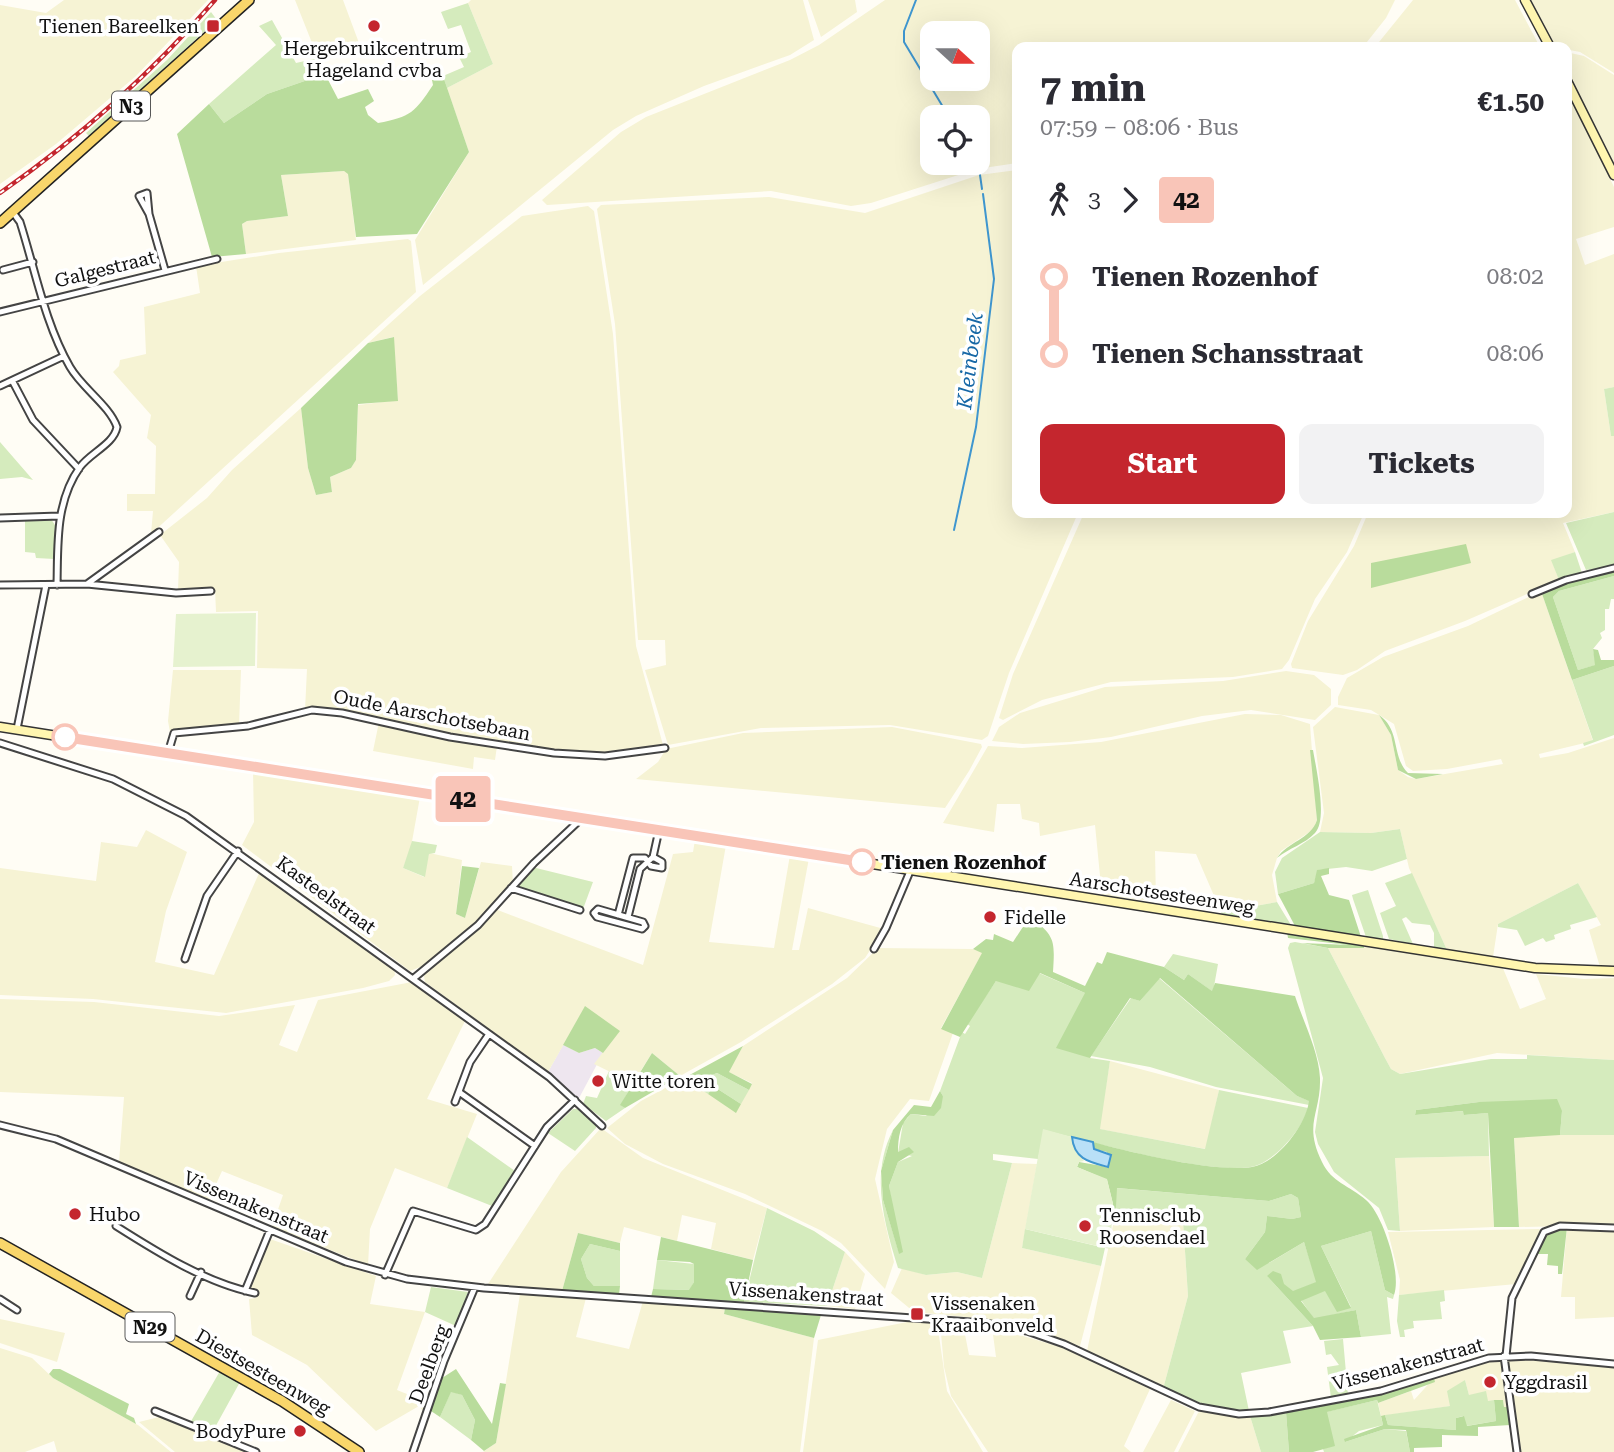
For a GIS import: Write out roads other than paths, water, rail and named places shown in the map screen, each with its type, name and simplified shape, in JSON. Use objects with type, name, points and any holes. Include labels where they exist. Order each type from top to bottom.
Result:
[{"type":"main road","name":"N3","points":[[0,223],[249,0]]},
{"type":"main road","points":[[1525,0],[1547,42]]},
{"type":"main road","points":[[1572,91],[1614,175]]},
{"type":"main road","name":"Aarschotsesteenweg","points":[[0,727],[1535,968],[1614,971]]},
{"type":"main road","name":"Diestsesteenweg","points":[[0,1243],[282,1401],[359,1452]]},
{"type":"street","points":[[12,211],[20,222],[64,356],[82,385],[117,427],[111,438],[79,469],[59,516],[57,585]]},
{"type":"street","points":[[149,214],[166,270]]},
{"type":"street","name":"Galgestraat","points":[[0,313],[217,259]]},
{"type":"street","points":[[3,270],[33,262]]},
{"type":"street","points":[[0,386],[64,356]]},
{"type":"street","points":[[13,382],[33,419],[79,469]]},
{"type":"street","points":[[0,518],[59,516]]},
{"type":"street","points":[[87,584],[159,532]]},
{"type":"street","points":[[1532,594],[1566,580],[1614,568]]},
{"type":"street","points":[[0,585],[87,584],[176,593],[211,591]]},
{"type":"street","points":[[17,729],[46,586]]},
{"type":"street","name":"Oude Aarschotsebaan","points":[[168,753],[174,733],[241,727],[312,710],[342,713],[476,742],[554,752],[605,756],[665,748]]},
{"type":"street","name":"Kasteelstraat","points":[[0,743],[113,779],[186,816],[239,851],[414,978],[575,1100],[602,1126]]},
{"type":"street","points":[[414,978],[478,926],[511,888],[582,818]]},
{"type":"street","points":[[628,917],[640,869],[651,859],[659,830]]},
{"type":"street","points":[[185,959],[207,896],[239,851]]},
{"type":"street","points":[[618,915],[633,858],[651,859]]},
{"type":"street","points":[[874,949],[911,869]]},
{"type":"street","points":[[511,888],[580,910]]},
{"type":"street","points":[[598,909],[628,917],[643,922],[645,926],[642,929],[597,917],[594,912],[598,909]]},
{"type":"street","points":[[456,1102],[470,1062],[489,1034]]},
{"type":"street","points":[[459,1092],[535,1146]]},
{"type":"street","points":[[480,1228],[547,1127],[575,1100]]},
{"type":"street","name":"Vissenakenstraat","points":[[0,1125],[56,1139],[345,1262],[385,1275],[475,1287],[985,1323],[1027,1331],[1073,1348],[1174,1398],[1199,1407],[1239,1414],[1269,1412],[1368,1394],[1469,1362],[1505,1356],[1614,1364]]},
{"type":"street","points":[[385,1275],[412,1211],[469,1229],[480,1228]]},
{"type":"street","points":[[116,1226],[148,1246],[201,1272],[255,1293]]},
{"type":"street","points":[[1517,1452],[1505,1356],[1513,1298],[1544,1232],[1560,1226],[1614,1228]]},
{"type":"street","points":[[480,1228],[485,1234]]},
{"type":"street","points":[[245,1290],[270,1230]]},
{"type":"street","points":[[190,1296],[201,1272]]},
{"type":"street","name":"Deelberg","points":[[413,1452],[444,1362],[475,1287]]},
{"type":"street","points":[[0,1299],[17,1311]]},
{"type":"street","points":[[155,1411],[256,1452]]},
{"type":"water","points":[[1072,1137],[1093,1142],[1094,1149],[1111,1155],[1108,1167],[1079,1155]]},
{"type":"waterway","name":"Kleinbeek","points":[[916,0],[904,31],[904,42],[942,105]]},
{"type":"waterway","name":"Kleinbeek","points":[[980,175],[982,189]]},
{"type":"waterway","name":"Kleinbeek","points":[[954,530],[976,427],[994,279],[983,194]]},
{"type":"railway","points":[[0,193],[58,150],[114,103],[166,54],[215,0]]},
{"type":"place","name":"Tienen Bareelken","points":[[213,26]]},
{"type":"place","name":"Hergebruikcentrum Hageland cvba","points":[[374,26]]},
{"type":"place","name":"Tienen Rozenhof","points":[[862,862]]},
{"type":"place","name":"Fidelle","points":[[990,917]]},
{"type":"place","name":"Witte toren","points":[[598,1081]]},
{"type":"place","name":"Hubo","points":[[75,1214]]},
{"type":"place","name":"Tennisclub Roosendael","points":[[1085,1226]]},
{"type":"place","name":"Vissenaken Kraaibonveld","points":[[917,1314]]},
{"type":"place","name":"Yggdrasil","points":[[1490,1382]]},
{"type":"place","name":"BodyPure","points":[[300,1431]]}]
